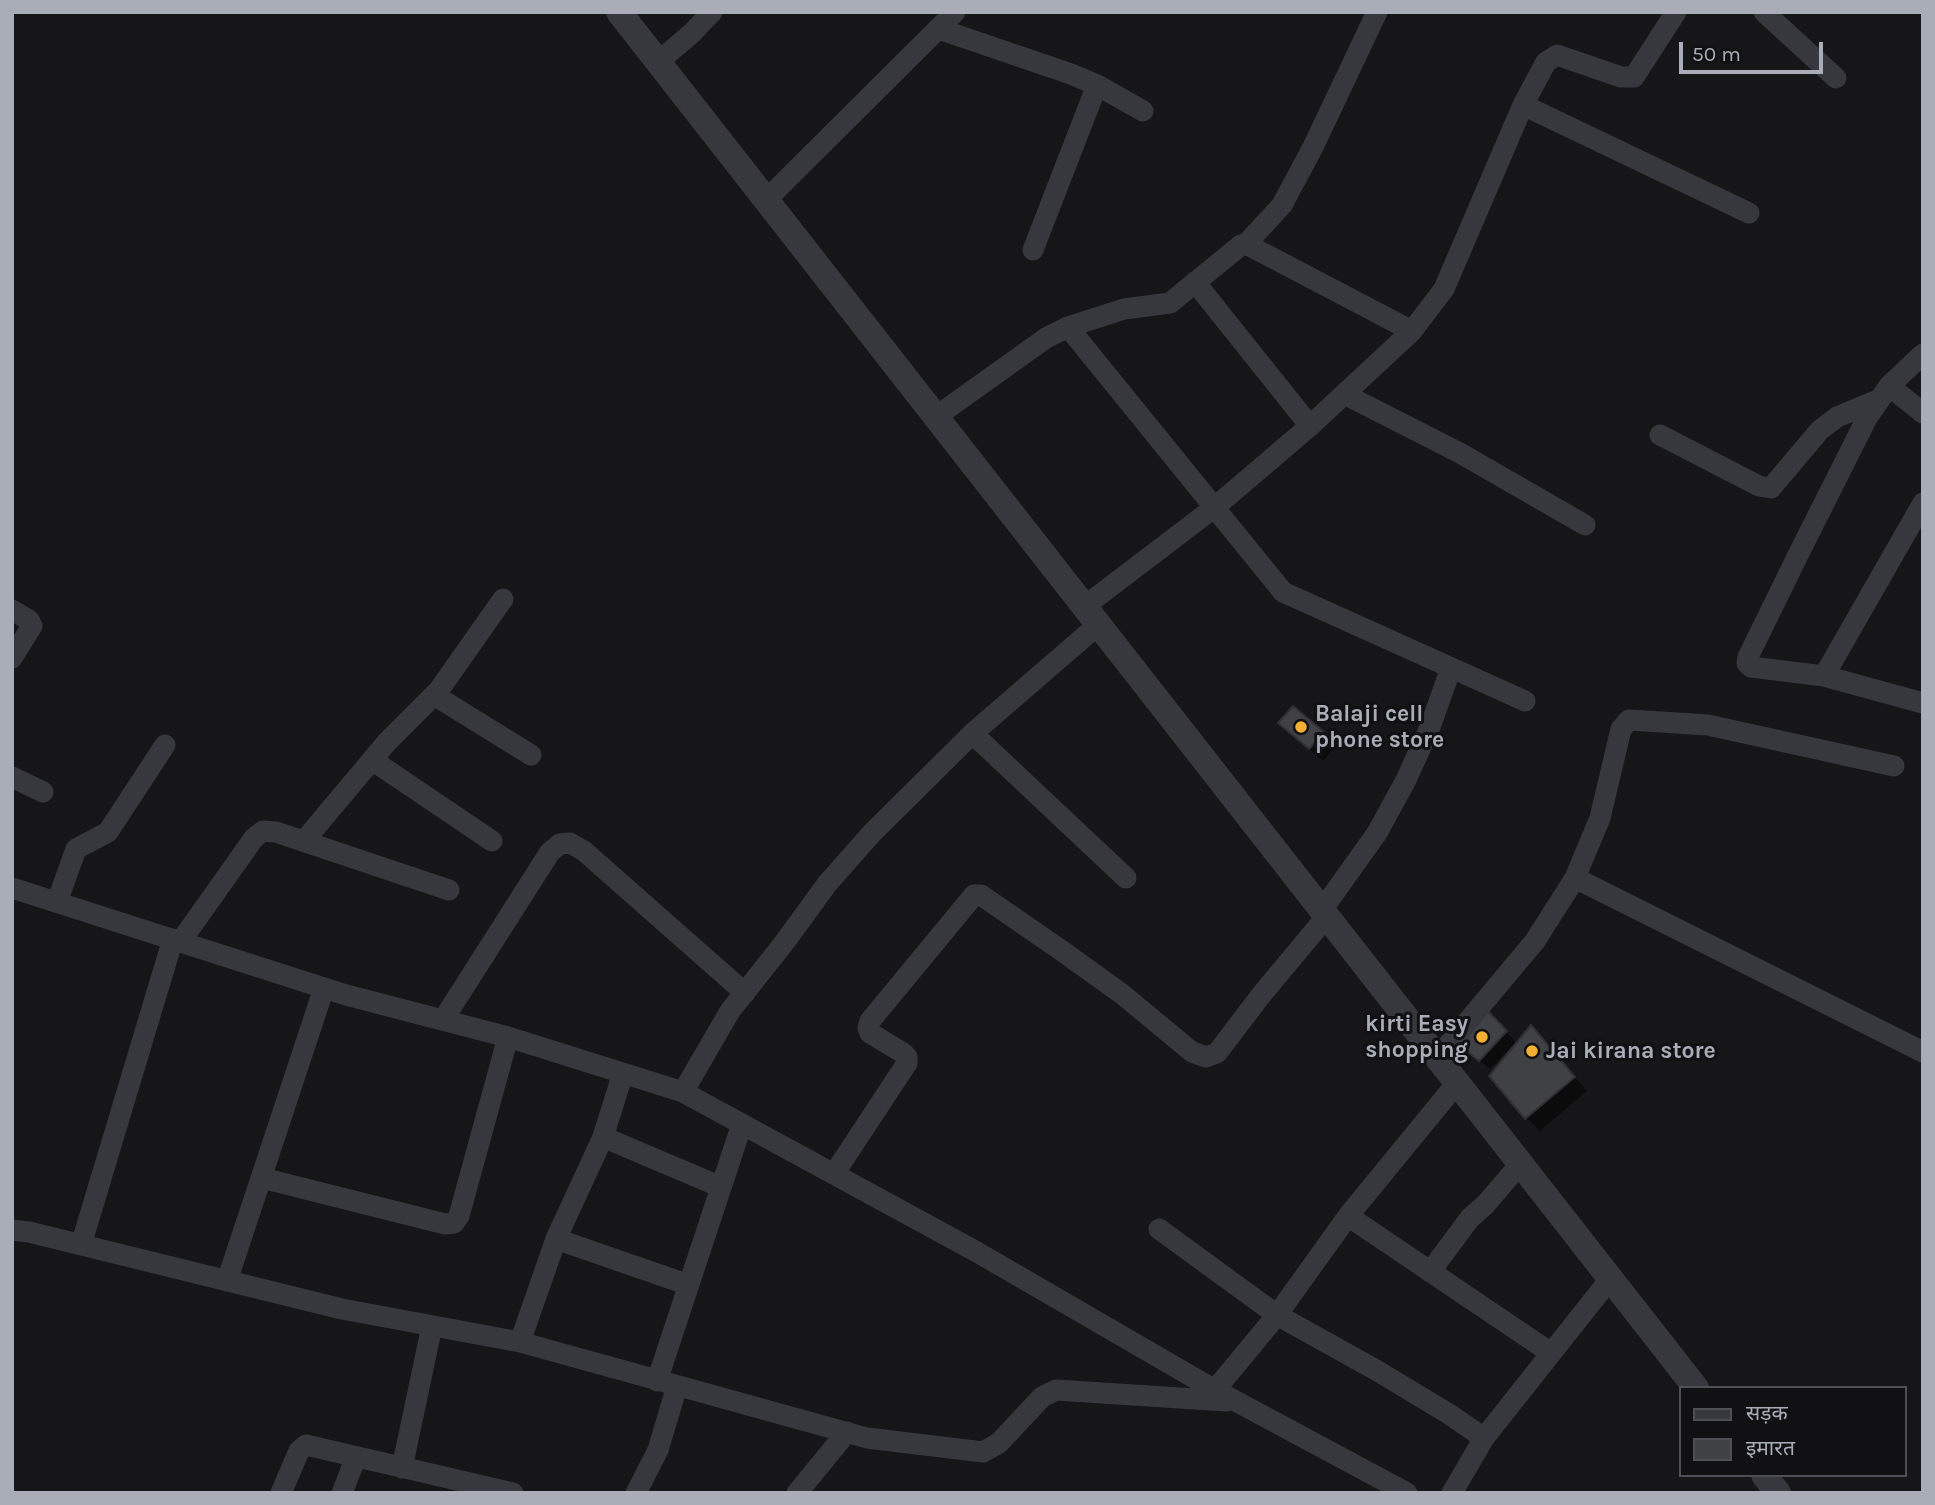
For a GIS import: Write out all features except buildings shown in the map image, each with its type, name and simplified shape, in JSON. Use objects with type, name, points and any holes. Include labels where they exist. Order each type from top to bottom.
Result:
[{"type":"street","points":[[619,12],[937,416],[1257,831],[1694,1386]]},
{"type":"street","points":[[659,62],[712,12]]},
{"type":"street","points":[[767,200],[955,12]]},
{"type":"street","points":[[937,416],[1046,338],[1068,327],[1124,309],[1167,304],[1238,246],[1246,244],[1282,205],[1313,147],[1377,12]]},
{"type":"street","points":[[683,1092],[730,1011],[827,884],[854,854],[1092,615],[1310,426],[1412,331],[1444,289],[1523,105],[1546,62],[1557,55],[1621,77],[1634,77],[1676,12]]},
{"type":"street","points":[[1764,12],[1836,78]]},
{"type":"street","points":[[939,29],[1031,59],[1097,85],[1143,111]]},
{"type":"street","points":[[1033,250],[1097,85]]},
{"type":"street","points":[[1523,105],[1749,213]]},
{"type":"street","points":[[1246,244],[1412,331]]},
{"type":"street","points":[[1195,282],[1310,426]]},
{"type":"street","points":[[1068,327],[1283,592],[1525,701]]},
{"type":"street","points":[[1923,354],[1883,393],[1860,430],[1747,663],[1751,667],[1824,676],[1923,703]]},
{"type":"street","points":[[1883,393],[1923,413]]},
{"type":"street","points":[[1660,435],[1759,486],[1771,488],[1821,430],[1837,417],[1883,393]]},
{"type":"street","points":[[1345,394],[1460,453],[1585,525]]},
{"type":"street","points":[[1824,676],[1923,503]]},
{"type":"street","points":[[304,841],[372,760],[434,695],[503,599]]},
{"type":"street","points":[[12,610],[32,624],[12,658]]},
{"type":"street","points":[[834,1174],[907,1063],[907,1057],[903,1053],[870,1033],[870,1021],[974,895],[981,895],[1122,994],[1192,1052],[1206,1057],[1217,1053],[1324,913],[1377,833],[1406,780],[1430,727],[1451,668]]},
{"type":"street","points":[[434,695],[531,755]]},
{"type":"street","points":[[1437,1057],[1535,941],[1575,878],[1600,818],[1621,729],[1629,720],[1709,725],[1894,766]]},
{"type":"street","points":[[973,734],[1126,878]]},
{"type":"street","points":[[57,902],[78,847],[106,834],[165,745]]},
{"type":"street","points":[[372,760],[492,841]]},
{"type":"street","points":[[12,777],[43,792]]},
{"type":"street","points":[[80,1245],[177,940],[258,832],[268,830],[449,890]]},
{"type":"street","points":[[443,1020],[550,852],[560,844],[570,843],[584,851],[745,993]]},
{"type":"street","points":[[1575,878],[1923,1052]]},
{"type":"street","points":[[12,888],[324,988],[508,1037],[683,1092],[977,1252],[1215,1391],[1407,1493]]},
{"type":"street","points":[[227,1281],[324,988]]},
{"type":"street","points":[[261,1178],[445,1224],[454,1223],[459,1216],[508,1037]]},
{"type":"street","points":[[520,1342],[556,1239],[603,1137],[623,1073]]},
{"type":"street","points":[[1215,1391],[1276,1315],[1348,1216],[1457,1083]]},
{"type":"street","points":[[636,1493],[658,1450],[667,1383],[688,1285],[742,1124]]},
{"type":"street","points":[[603,1137],[721,1187]]},
{"type":"street","points":[[1430,1272],[1470,1218],[1485,1205],[1521,1163]]},
{"type":"street","points":[[1348,1216],[1551,1353]]},
{"type":"street","points":[[1159,1229],[1276,1315],[1376,1370],[1450,1414],[1484,1438]]},
{"type":"street","points":[[12,1230],[342,1309],[520,1342],[867,1438],[977,1452],[987,1450],[999,1443],[1042,1397],[1056,1390],[1234,1401]]},
{"type":"street","points":[[556,1239],[688,1285]]},
{"type":"street","points":[[1452,1493],[1484,1438],[1611,1279]]},
{"type":"street","points":[[402,1468],[432,1326]]},
{"type":"street","points":[[797,1493],[847,1432]]},
{"type":"street","points":[[281,1493],[302,1446],[312,1446],[402,1468],[461,1487],[513,1493]]},
{"type":"street","points":[[342,1493],[356,1457]]},
{"type":"street","points":[[1766,1477],[1778,1493]]},
{"type":"place","name":"Balaji cell phone store","points":[[1301,727]]},
{"type":"place","name":"kirti Easy shopping","points":[[1482,1037]]},
{"type":"place","name":"Jai kirana store","points":[[1532,1051]]}]
